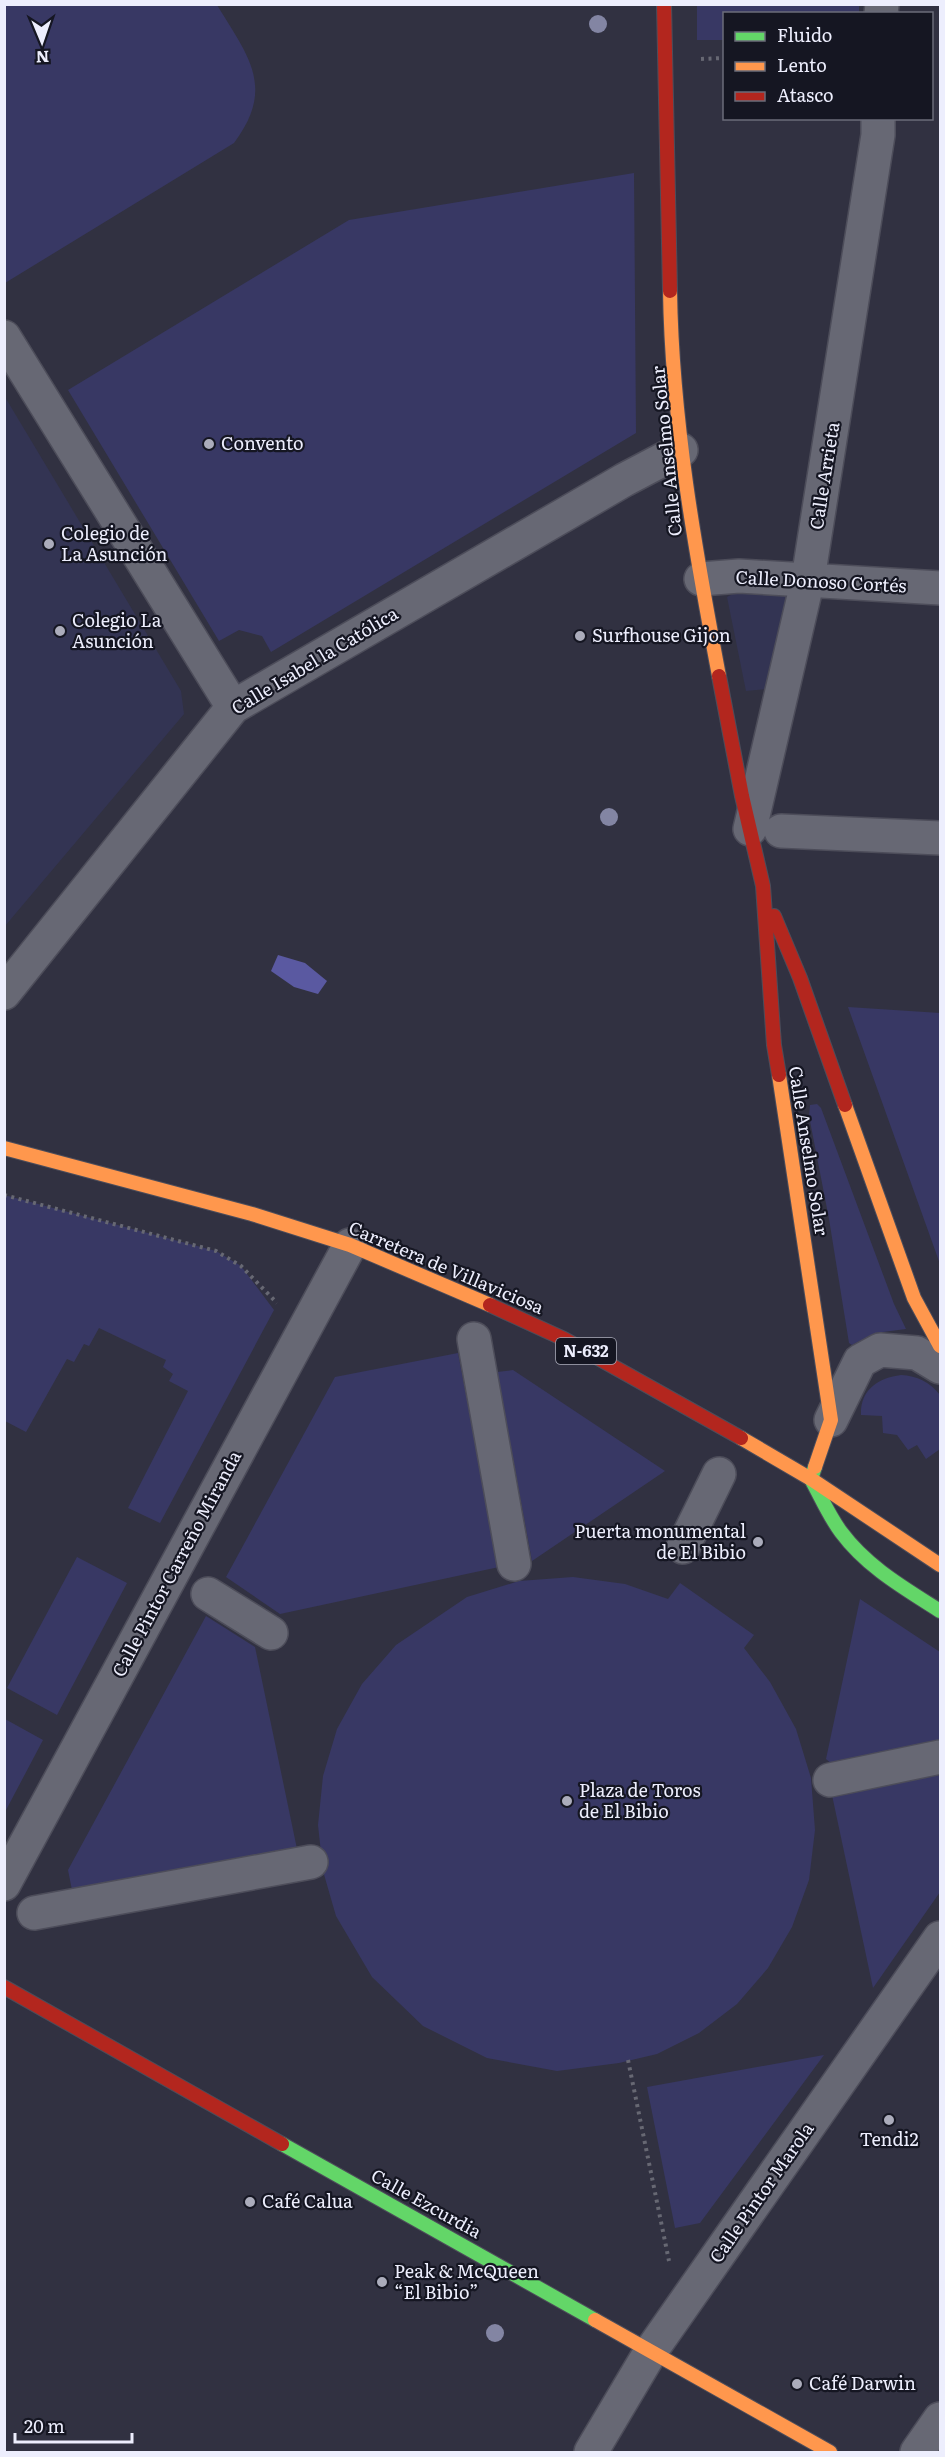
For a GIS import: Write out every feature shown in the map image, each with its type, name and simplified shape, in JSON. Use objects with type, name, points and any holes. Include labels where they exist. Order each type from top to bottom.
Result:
[{"type":"main road","name":"Calle Anselmo Solar","points":[[664,4],[670,305],[681,450],[701,579],[766,830],[763,886],[774,1045],[831,1420]]},
{"type":"main road","name":"Calle Anselmo Solar","points":[[763,886],[800,978],[914,1298],[940,1346]]},
{"type":"main road","name":"Carretera de Villaviciosa","points":[[4,1148],[252,1214],[350,1245],[436,1280],[564,1339],[812,1479]]},
{"type":"main road","points":[[831,1420],[812,1479],[840,1531],[861,1556],[879,1571],[940,1611]]},
{"type":"main road","name":"N-632","points":[[812,1479],[940,1565]]},
{"type":"main road","name":"Calle Ezcurdia","points":[[4,1988],[830,2452]]},
{"type":"street","name":"Calle Arrieta","points":[[766,830],[808,579],[872,170],[878,120]]},
{"type":"street","points":[[4,337],[233,707]]},
{"type":"street","name":"Calle Isabel la Católica","points":[[4,993],[233,707],[624,480],[681,450]]},
{"type":"street","name":"Calle Donoso Cortés","points":[[701,579],[740,576],[940,588]]},
{"type":"street","points":[[766,830],[940,838]]},
{"type":"street","name":"Calle Pintor Carreño Miranda","points":[[4,1884],[350,1245]]},
{"type":"street","points":[[474,1339],[514,1564]]},
{"type":"street","points":[[831,1420],[860,1361],[880,1350],[917,1353],[940,1367]]},
{"type":"street","points":[[683,1546],[719,1473]]},
{"type":"street","points":[[208,1594],[271,1633]]},
{"type":"street","points":[[830,1780],[940,1757]]},
{"type":"street","points":[[34,1913],[311,1862]]},
{"type":"street","name":"Calle Pintor Marola","points":[[591,2452],[651,2351],[940,1938]]},
{"type":"street","points":[[917,2452],[940,2419]]},
{"type":"path","points":[[4,1195],[216,1251],[241,1266],[286,1312],[308,1324]]},
{"type":"path","points":[[628,2060],[671,2270]]},
{"type":"shaded area","points":[[5,4],[217,5],[247,56],[253,72],[255,88],[253,105],[247,123],[234,143],[5,283]]},
{"type":"shaded area","points":[[697,5],[859,5],[859,12],[723,12],[723,40],[697,40]]},
{"type":"shaded area","points":[[634,173],[636,433],[271,652],[262,636],[239,630],[219,641],[68,390],[349,220]]},
{"type":"shaded area","name":"Colegio de La Asunción","points":[[5,397],[181,691],[184,714],[5,926]]},
{"type":"shaded area","points":[[750,585],[790,588],[779,688],[746,691],[727,597]]},
{"type":"shaded area","points":[[278,955],[305,963],[327,981],[318,994],[294,987],[271,971]]},
{"type":"shaded area","points":[[848,1007],[940,1013],[940,1264]]},
{"type":"shaded area","points":[[817,1104],[821,1108],[894,1304],[906,1329],[875,1333],[852,1345],[849,1343],[829,1219],[809,1116],[810,1105]]},
{"type":"shaded area","points":[[4,1195],[216,1251],[241,1266],[274,1310],[160,1523],[128,1508],[188,1391],[169,1381],[173,1374],[163,1367],[166,1360],[99,1328],[89,1346],[84,1344],[74,1362],[67,1359],[26,1432],[5,1421]]},
{"type":"shaded area","points":[[458,1353],[499,1567],[280,1614],[226,1577],[335,1377]]},
{"type":"shaded area","points":[[513,1370],[665,1471],[532,1561],[497,1372]]},
{"type":"shaded area","points":[[901,1375],[923,1380],[940,1395],[940,1449],[926,1459],[917,1445],[908,1450],[897,1435],[883,1433],[882,1416],[861,1415],[861,1406],[867,1392],[872,1387],[885,1379]]},
{"type":"shaded area","points":[[77,1557],[127,1583],[57,1715],[7,1688]]},
{"type":"shaded area","name":"Plaza de Toros de El Bibio","points":[[573,1577],[625,1584],[668,1599],[680,1583],[754,1635],[744,1648],[770,1682],[796,1729],[811,1778],[815,1830],[809,1880],[792,1927],[768,1968],[737,2004],[699,2033],[657,2054],[619,2063],[557,2071],[487,2058],[423,2026],[372,1977],[336,1916],[323,1871],[318,1825],[323,1776],[337,1729],[362,1684],[396,1645],[467,1597],[519,1581]]},
{"type":"shaded area","points":[[860,1599],[940,1652],[940,1743],[833,1765],[826,1759]]},
{"type":"shaded area","points":[[206,1616],[255,1647],[297,1849],[73,1895],[68,1870]]},
{"type":"shaded area","points":[[4,1720],[43,1740],[5,1812]]},
{"type":"shaded area","points":[[940,1775],[940,1892],[873,1988],[832,1795]]},
{"type":"shaded area","points":[[824,2055],[700,2223],[675,2228],[647,2087]]},
{"type":"traffic: fast","points":[[815,1467],[811,1479],[833,1520],[851,1544],[887,1576],[940,1611]]},
{"type":"traffic: fast","points":[[282,2144],[595,2320]]},
{"type":"traffic: slow","points":[[670,291],[675,388],[686,485],[719,676]]},
{"type":"traffic: slow","points":[[779,1075],[831,1420],[815,1467]]},
{"type":"traffic: slow","points":[[845,1105],[914,1298],[940,1346]]},
{"type":"traffic: slow","points":[[4,1148],[252,1214],[350,1245],[490,1305]]},
{"type":"traffic: slow","points":[[741,1438],[811,1479],[940,1565]]},
{"type":"traffic: slow","points":[[595,2320],[830,2452]]},
{"type":"traffic: jam","points":[[664,4],[670,291]]},
{"type":"traffic: jam","points":[[719,676],[742,796],[763,886],[774,1045],[779,1075]]},
{"type":"traffic: jam","points":[[774,916],[800,978],[845,1105]]},
{"type":"traffic: jam","points":[[490,1305],[564,1339],[741,1438]]},
{"type":"traffic: jam","points":[[4,1987],[282,2144]]},
{"type":"place","name":"Convento","points":[[209,444]]},
{"type":"place","name":"Colegio de La Asunción","points":[[49,544]]},
{"type":"place","name":"Colegio La Asunción","points":[[60,631]]},
{"type":"place","name":"Surfhouse Gijon","points":[[580,636]]},
{"type":"place","name":"Puerta monumental de El Bibio","points":[[758,1542]]},
{"type":"place","name":"Plaza de Toros de El Bibio","points":[[567,1801]]},
{"type":"place","name":"Tendi2","points":[[889,2120]]},
{"type":"place","name":"Café Calua","points":[[250,2202]]},
{"type":"place","name":"Peak & McQueen “El Bibio”","points":[[382,2282]]},
{"type":"place","name":"Café Darwin","points":[[797,2384]]}]
